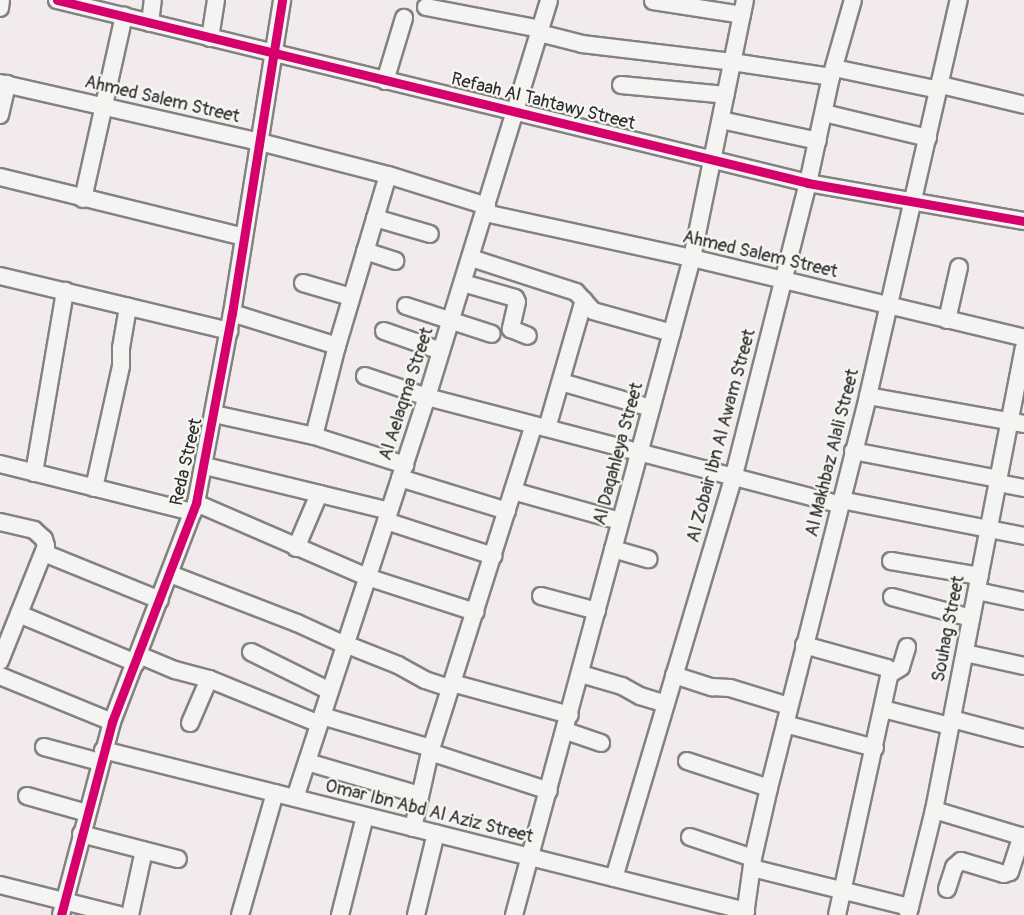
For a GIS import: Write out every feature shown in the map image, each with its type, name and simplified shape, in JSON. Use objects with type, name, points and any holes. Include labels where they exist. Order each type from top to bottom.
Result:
[{"type":"street","points":[[0,8],[1,0]]},
{"type":"street","name":"Refaah Al Tahtawy Street","points":[[57,0],[84,3],[150,23],[274,54],[808,183],[1024,221]]},
{"type":"street","points":[[150,23],[153,0]]},
{"type":"street","points":[[210,38],[216,0]]},
{"type":"street","name":"Reda Street","points":[[63,908],[112,722],[195,508],[205,466],[232,313],[282,0]]},
{"type":"street","name":"Al Aelaqma Street","points":[[295,798],[427,397],[549,0]]},
{"type":"street","name":"Al Zobair Ibn Al Awam Street","points":[[614,878],[734,475],[853,0]]},
{"type":"street","name":"Al Makhbaz Alali Street","points":[[745,913],[752,863],[769,788],[868,396],[959,0]]},
{"type":"street","points":[[653,1],[743,8]]},
{"type":"street","points":[[426,7],[540,31],[582,44],[833,73],[940,88],[1024,105]]},
{"type":"street","name":"Al Daqahleya Street","points":[[514,915],[568,723],[620,521],[692,258],[743,8]]},
{"type":"street","points":[[83,199],[124,16]]},
{"type":"street","points":[[385,81],[404,18]]},
{"type":"street","points":[[0,115],[3,83]]},
{"type":"street","name":"Ahmed Salem Street","points":[[3,83],[260,142],[388,175],[486,209],[1024,338]]},
{"type":"street","points":[[621,85],[726,95]]},
{"type":"street","points":[[824,113],[928,138]]},
{"type":"street","points":[[721,120],[819,141]]},
{"type":"street","points":[[314,436],[337,346],[388,175]]},
{"type":"street","points":[[0,177],[244,237]]},
{"type":"street","points":[[375,218],[430,234]]},
{"type":"street","points":[[364,251],[395,261]]},
{"type":"street","points":[[471,258],[576,292],[593,310],[672,333]]},
{"type":"street","points":[[947,320],[959,267]]},
{"type":"street","points":[[1,281],[65,291],[228,331]]},
{"type":"street","points":[[303,283],[351,297]]},
{"type":"street","points":[[463,283],[515,298],[517,302],[511,329],[528,336]]},
{"type":"street","points":[[34,473],[65,291]]},
{"type":"street","points":[[413,828],[431,750],[513,491],[561,382],[584,300]]},
{"type":"street","points":[[406,306],[492,334]]},
{"type":"street","points":[[94,488],[121,366],[121,348],[128,307]]},
{"type":"street","points":[[232,313],[337,346]]},
{"type":"street","points":[[384,331],[441,351]]},
{"type":"street","name":"Souhag Street","points":[[909,911],[934,810],[998,481],[1017,422],[1024,349]]},
{"type":"street","points":[[365,376],[427,397],[840,502],[1024,536]]},
{"type":"street","points":[[561,382],[651,408]]},
{"type":"street","points":[[868,396],[1017,422]]},
{"type":"street","points":[[214,414],[314,436],[507,511]]},
{"type":"street","points":[[853,451],[1024,488]]},
{"type":"street","points":[[0,464],[94,488],[195,508],[266,531],[296,548],[368,577],[475,612]]},
{"type":"street","points":[[205,466],[319,494],[388,516],[493,556]]},
{"type":"street","points":[[513,491],[620,521]]},
{"type":"street","points":[[296,548],[319,494]]},
{"type":"street","points":[[0,522],[40,534],[44,539],[44,552],[0,661]]},
{"type":"street","points":[[613,549],[649,559]]},
{"type":"street","points":[[44,552],[160,600]]},
{"type":"street","points":[[891,561],[978,583],[1024,601]]},
{"type":"street","points":[[170,574],[398,664],[425,681],[451,686],[568,723],[601,743]]},
{"type":"street","points":[[542,596],[597,611]]},
{"type":"street","points":[[892,597],[971,618]]},
{"type":"street","points":[[19,614],[137,659],[209,679],[321,720],[431,750],[549,791]]},
{"type":"street","points":[[804,645],[887,668],[890,674],[837,915]]},
{"type":"street","points":[[890,674],[901,668],[907,647]]},
{"type":"street","points":[[251,652],[330,691]]},
{"type":"street","points":[[964,653],[1024,666]]},
{"type":"street","points":[[580,674],[622,686],[640,696],[666,704]]},
{"type":"street","points":[[674,675],[712,687],[730,688],[789,706]]},
{"type":"street","points":[[0,676],[112,722]]},
{"type":"street","points":[[190,723],[209,679]]},
{"type":"street","points":[[883,709],[1024,738]]},
{"type":"street","points":[[785,724],[874,748]]},
{"type":"street","name":"Omar Ibn Abd Al Aziz Street","points":[[44,747],[102,756],[275,793],[745,913]]},
{"type":"street","points":[[687,761],[769,788]]},
{"type":"street","points":[[307,762],[420,795]]},
{"type":"street","points":[[240,915],[275,793]]},
{"type":"street","points":[[27,796],[87,813]]},
{"type":"street","points":[[934,810],[1023,837],[1010,872],[1004,874],[961,861],[954,867],[947,889]]},
{"type":"street","points":[[340,915],[365,816]]},
{"type":"street","points":[[416,915],[436,833]]},
{"type":"street","points":[[81,834],[178,859]]},
{"type":"street","points":[[690,837],[752,863],[909,911]]},
{"type":"street","points":[[130,915],[144,850]]},
{"type":"street","points":[[0,885],[63,908],[119,915]]},
{"type":"cycle path","points":[[57,0],[808,183],[1024,221]]},
{"type":"cycle path","points":[[61,915],[112,722],[196,503],[232,313],[282,0]]}]
